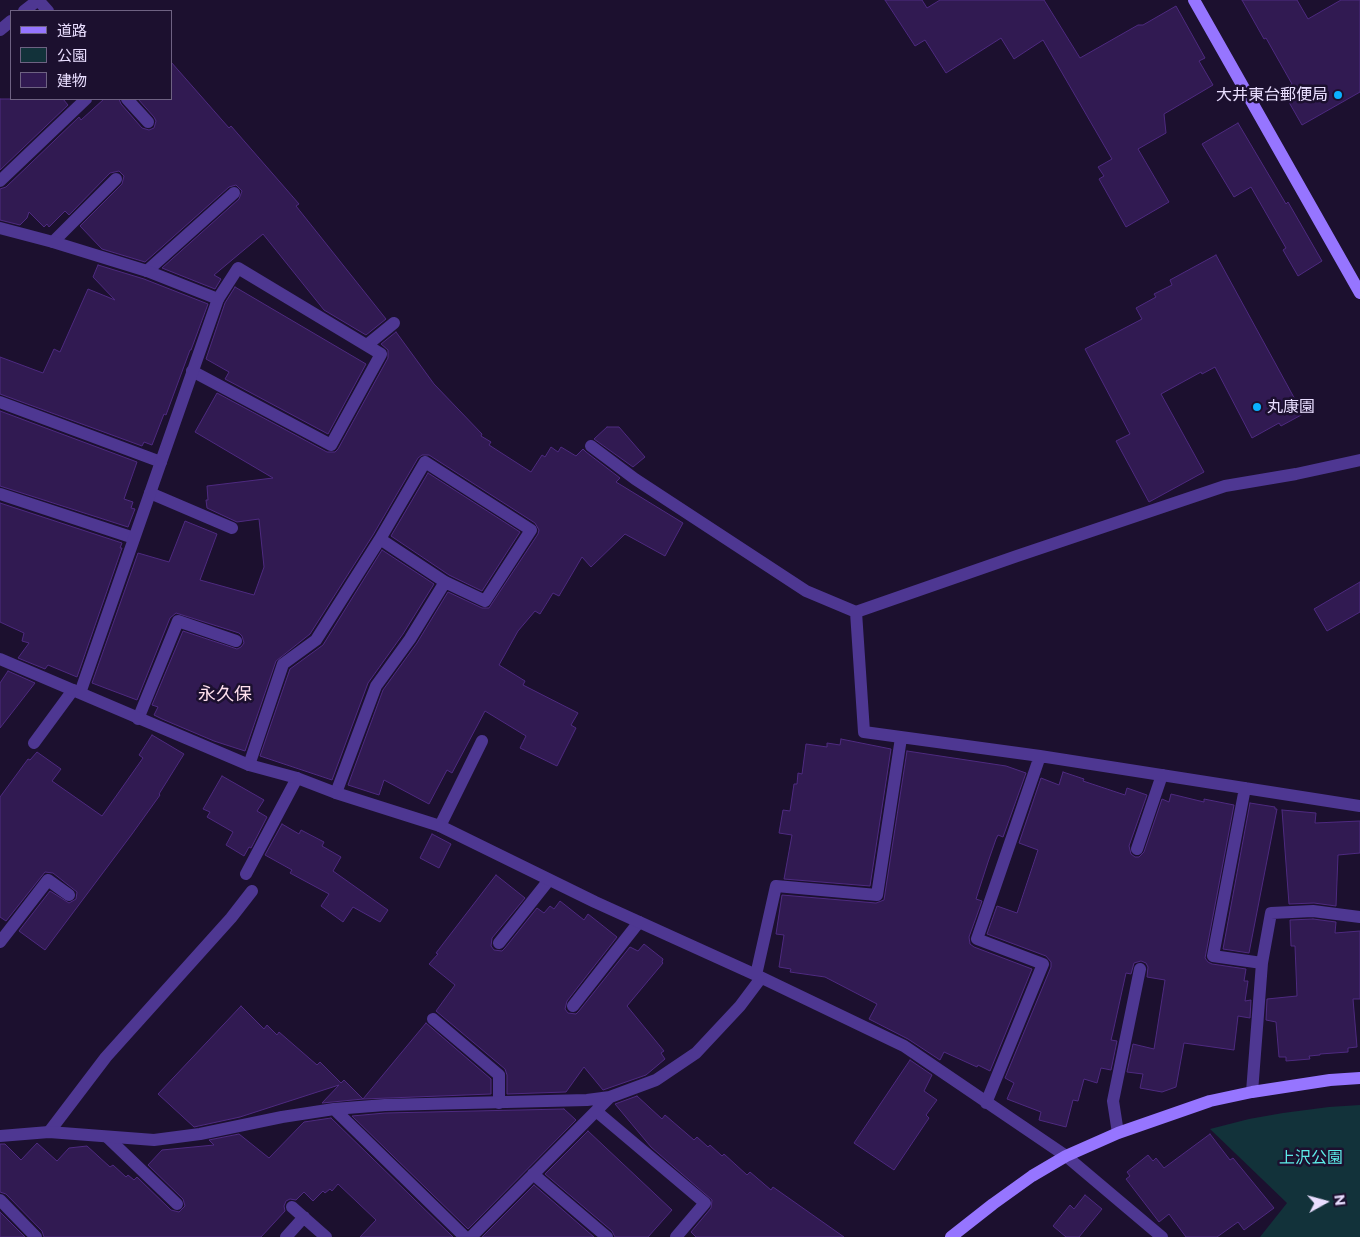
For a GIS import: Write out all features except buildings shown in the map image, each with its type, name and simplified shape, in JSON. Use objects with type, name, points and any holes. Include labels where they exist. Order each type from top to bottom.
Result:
[{"type":"street","points":[[25,10],[38,0],[47,10]]},
{"type":"street","points":[[1194,0],[1360,293]]},
{"type":"street","points":[[0,30],[10,22]]},
{"type":"street","points":[[0,181],[85,100]]},
{"type":"street","points":[[128,100],[148,122]]},
{"type":"street","points":[[53,242],[116,179]]},
{"type":"street","points":[[147,271],[234,193]]},
{"type":"street","points":[[0,228],[147,271],[218,299]]},
{"type":"street","points":[[34,743],[76,691],[150,494],[192,371],[218,299],[238,268],[381,354],[332,445],[192,371]]},
{"type":"street","points":[[367,345],[394,323]]},
{"type":"street","points":[[0,402],[161,462]]},
{"type":"street","points":[[591,446],[635,479],[806,591],[856,612],[1225,486],[1296,474],[1360,460]]},
{"type":"street","points":[[249,765],[283,664],[316,640],[380,539],[425,462],[531,530],[485,601],[445,582],[380,539]]},
{"type":"street","points":[[0,494],[134,538]]},
{"type":"street","points":[[150,494],[232,528]]},
{"type":"street","points":[[336,792],[376,686],[410,640],[445,582]]},
{"type":"street","points":[[856,612],[864,732],[1040,756],[1360,806]]},
{"type":"street","points":[[138,719],[178,621],[236,641]]},
{"type":"street","points":[[0,659],[249,765],[298,778],[440,826],[549,880],[759,976],[904,1046],[1066,1156],[1162,1237]]},
{"type":"street","points":[[0,1136],[49,1132],[154,1140],[200,1134],[282,1117],[334,1109],[385,1105],[587,1100],[610,1097],[656,1080],[696,1053],[740,1006],[759,976],[776,886],[876,895],[901,738]]},
{"type":"street","points":[[440,826],[482,741]]},
{"type":"street","points":[[986,1102],[1043,964],[977,939],[1040,756]]},
{"type":"street","points":[[1137,849],[1162,775]]},
{"type":"street","points":[[246,874],[298,778]]},
{"type":"street","points":[[1245,788],[1213,956],[1262,963]]},
{"type":"street","points":[[0,942],[48,880],[69,895]]},
{"type":"street","points":[[499,943],[549,880]]},
{"type":"street","points":[[49,1132],[106,1057],[231,918],[252,891]]},
{"type":"street","points":[[1252,1092],[1262,963],[1271,913],[1313,911],[1360,917]]},
{"type":"street","points":[[574,1006],[639,922]]},
{"type":"street","points":[[1118,1133],[1113,1101],[1140,969]]},
{"type":"street","points":[[433,1019],[499,1075],[499,1103]]},
{"type":"street","points":[[951,1237],[1032,1176],[1066,1156],[1118,1133],[1210,1101],[1252,1092],[1330,1080],[1360,1078]]},
{"type":"street","points":[[471,1237],[610,1097]]},
{"type":"street","points":[[334,1109],[465,1237]]},
{"type":"street","points":[[596,1111],[705,1202],[676,1237]]},
{"type":"street","points":[[108,1137],[177,1204]]},
{"type":"street","points":[[533,1174],[607,1237]]},
{"type":"street","points":[[0,1200],[36,1237]]},
{"type":"street","points":[[292,1207],[326,1237]]},
{"type":"street","points":[[286,1237],[304,1217]]},
{"type":"green space","name":"上沢公園","points":[[1360,1105],[1360,1237],[1260,1237],[1287,1203],[1210,1129],[1283,1113]]},
{"type":"place","name":"大井東台郵便局","points":[[1338,95]]},
{"type":"place","name":"丸康園","points":[[1257,407]]},
{"type":"district","name":"永久保","points":[[225,695]]}]
